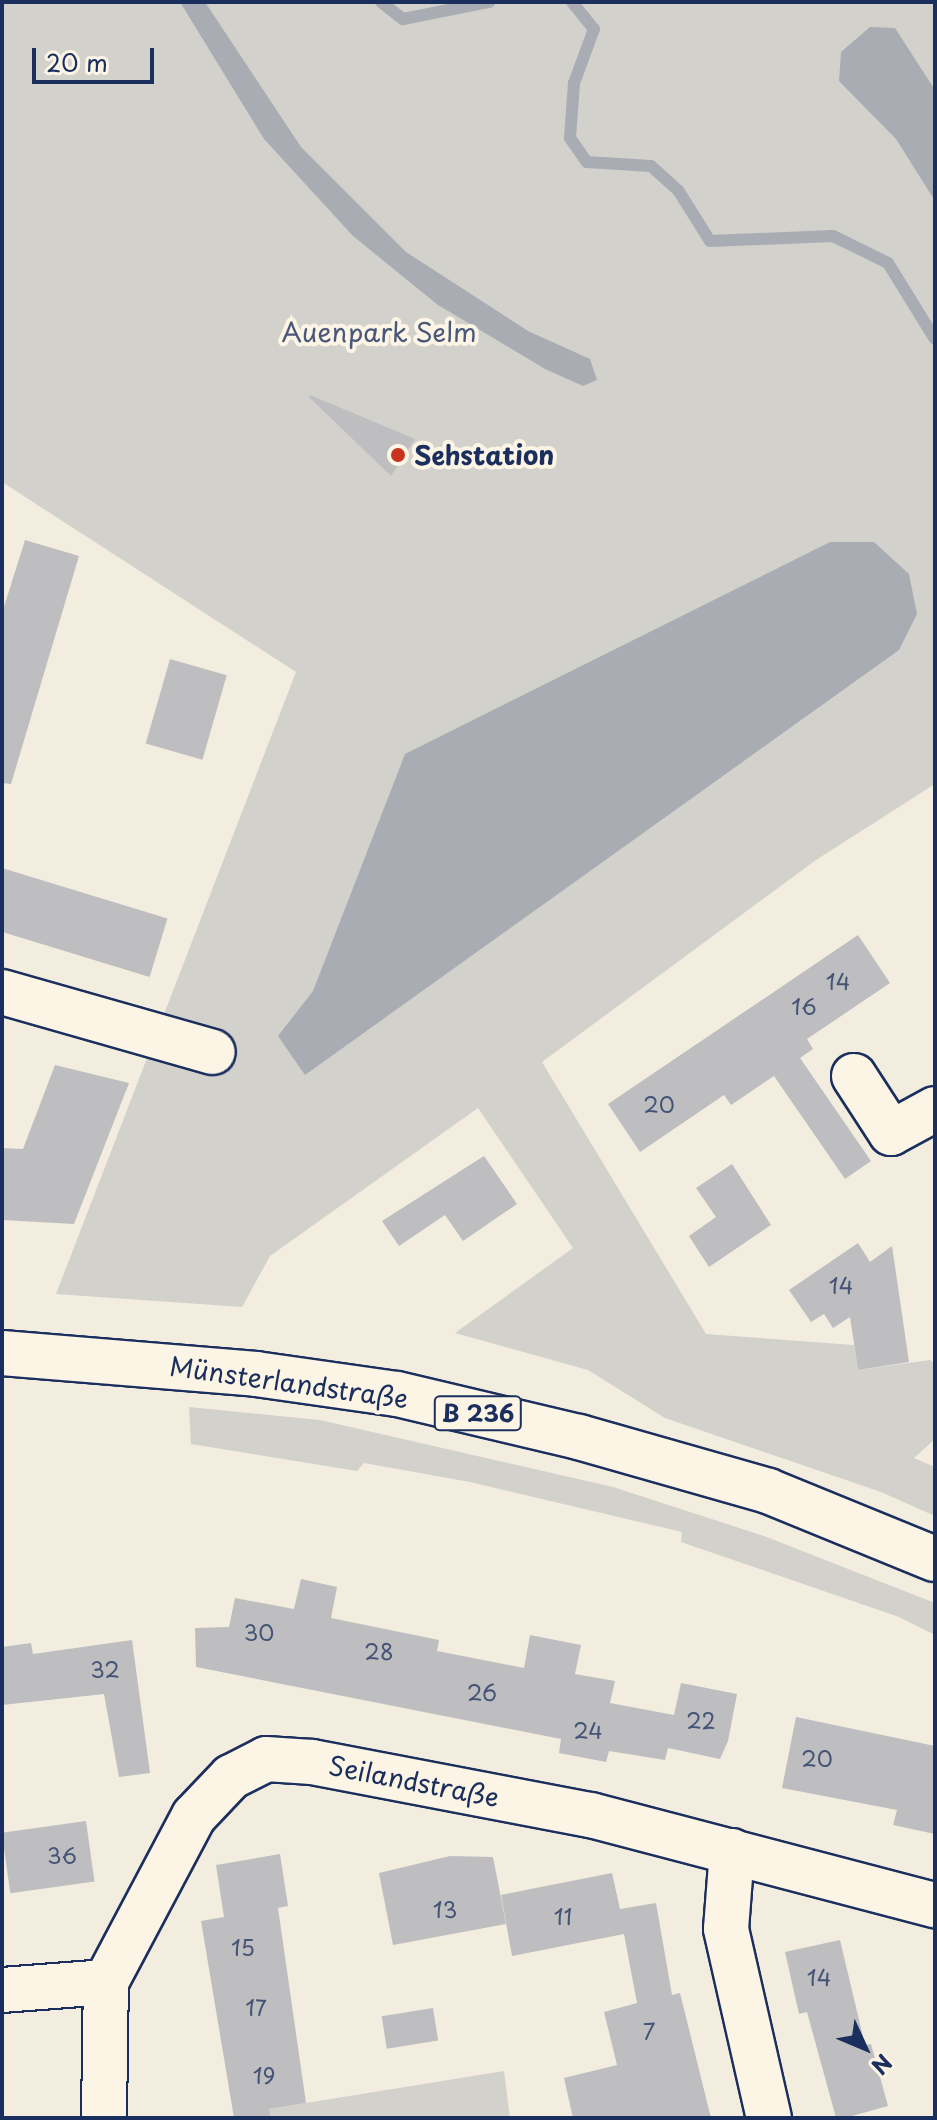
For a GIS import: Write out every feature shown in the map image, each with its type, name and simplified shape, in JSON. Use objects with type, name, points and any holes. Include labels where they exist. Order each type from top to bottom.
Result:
[{"type":"street","points":[[2,992],[213,1052]]},
{"type":"street","points":[[854,1076],[891,1133],[935,1109]]},
{"type":"street","name":"Münsterlandstraße","points":[[2,1353],[256,1374],[397,1394],[579,1437],[768,1491],[935,1559]]},
{"type":"street","name":"Seilandstraße","points":[[106,1982],[194,1816],[231,1777],[266,1759],[312,1762],[591,1815],[935,1905]]},
{"type":"street","points":[[732,1851],[726,1929],[769,2118]]},
{"type":"street","points":[[2,1990],[106,1982],[104,2118]]},
{"type":"green space","name":"Auenpark Selm","points":[[2,2],[935,2],[935,784],[816,860],[542,1062],[706,1334],[854,1345],[858,1370],[930,1360],[935,1364],[935,1439],[914,1458],[935,1467],[935,1516],[881,1492],[665,1418],[588,1370],[455,1333],[573,1248],[478,1108],[270,1256],[242,1307],[56,1294],[296,672],[2,482]]},
{"type":"green space","points":[[189,1407],[320,1420],[613,1487],[764,1536],[935,1603],[935,1635],[899,1617],[681,1542],[682,1532],[470,1482],[364,1463],[357,1471],[191,1444]]},
{"type":"green space","points":[[504,2071],[510,2118],[271,2118],[269,2109]]},
{"type":"shaded area","points":[[180,2],[205,2],[301,147],[406,252],[528,331],[590,359],[597,380],[583,386],[545,369],[438,305],[353,236],[264,139]]},
{"type":"shaded area","points":[[870,27],[895,28],[935,90],[935,201],[896,139],[839,81],[841,52]]},
{"type":"shaded area","points":[[830,542],[874,542],[909,574],[917,614],[899,650],[305,1075],[278,1036],[313,991],[405,754]]},
{"type":"building","points":[[309,397],[415,439],[391,476]]},
{"type":"building","points":[[25,540],[79,556],[11,784],[2,783],[2,613]]},
{"type":"building","points":[[170,659],[227,675],[202,760],[146,744]]},
{"type":"building","points":[[2,868],[167,919],[150,977],[2,932]]},
{"type":"building","points":[[858,935],[890,983],[807,1039],[813,1049],[800,1058],[871,1161],[845,1179],[774,1076],[731,1105],[724,1095],[640,1152],[608,1104]]},
{"type":"building","points":[[55,1065],[129,1083],[74,1224],[2,1220],[2,1148],[23,1149]]},
{"type":"building","points":[[484,1156],[517,1204],[463,1241],[445,1215],[399,1246],[382,1221]]},
{"type":"building","points":[[732,1164],[771,1225],[709,1267],[689,1236],[716,1217],[696,1188]]},
{"type":"building","points":[[858,1243],[870,1262],[892,1246],[909,1362],[858,1370],[850,1317],[833,1328],[824,1314],[811,1322],[789,1290]]},
{"type":"building","points":[[301,1579],[337,1587],[331,1618],[439,1640],[437,1651],[524,1668],[530,1635],[581,1645],[575,1674],[615,1681],[610,1703],[674,1715],[681,1683],[737,1694],[728,1741],[720,1759],[668,1748],[665,1760],[609,1751],[606,1762],[559,1753],[561,1739],[196,1667],[195,1628],[229,1627],[235,1598],[294,1609]]},
{"type":"building","points":[[132,1640],[150,1773],[119,1777],[104,1694],[2,1705],[2,1647],[31,1643],[33,1654]]},
{"type":"building","points":[[796,1717],[935,1746],[935,1834],[893,1825],[897,1810],[782,1788]]},
{"type":"building","points":[[86,1821],[94,1881],[10,1893],[2,1833]]},
{"type":"building","points":[[280,1854],[288,1906],[278,1908],[306,2103],[269,2109],[271,2118],[234,2118],[201,1921],[224,1917],[216,1865]]},
{"type":"building","points":[[450,1856],[493,1857],[506,1924],[393,1945],[379,1873]]},
{"type":"building","points":[[612,1873],[620,1909],[656,1903],[672,1995],[680,1993],[711,2118],[573,2118],[564,2078],[617,2065],[604,2012],[637,2003],[624,1934],[512,1956],[501,1895]]},
{"type":"building","points":[[840,1940],[865,2045],[871,2044],[888,2106],[845,2118],[836,2118],[807,2012],[799,2014],[785,1952]]},
{"type":"building","points":[[433,2008],[438,2041],[387,2049],[382,2016]]},
{"type":"waterway","points":[[381,2],[403,19],[489,2]]},
{"type":"waterway","points":[[572,2],[594,29],[574,83],[570,138],[587,162],[651,166],[678,190],[710,241],[833,236],[888,263],[935,339]]},
{"type":"place","name":"Sehstation","points":[[398,455]]}]
